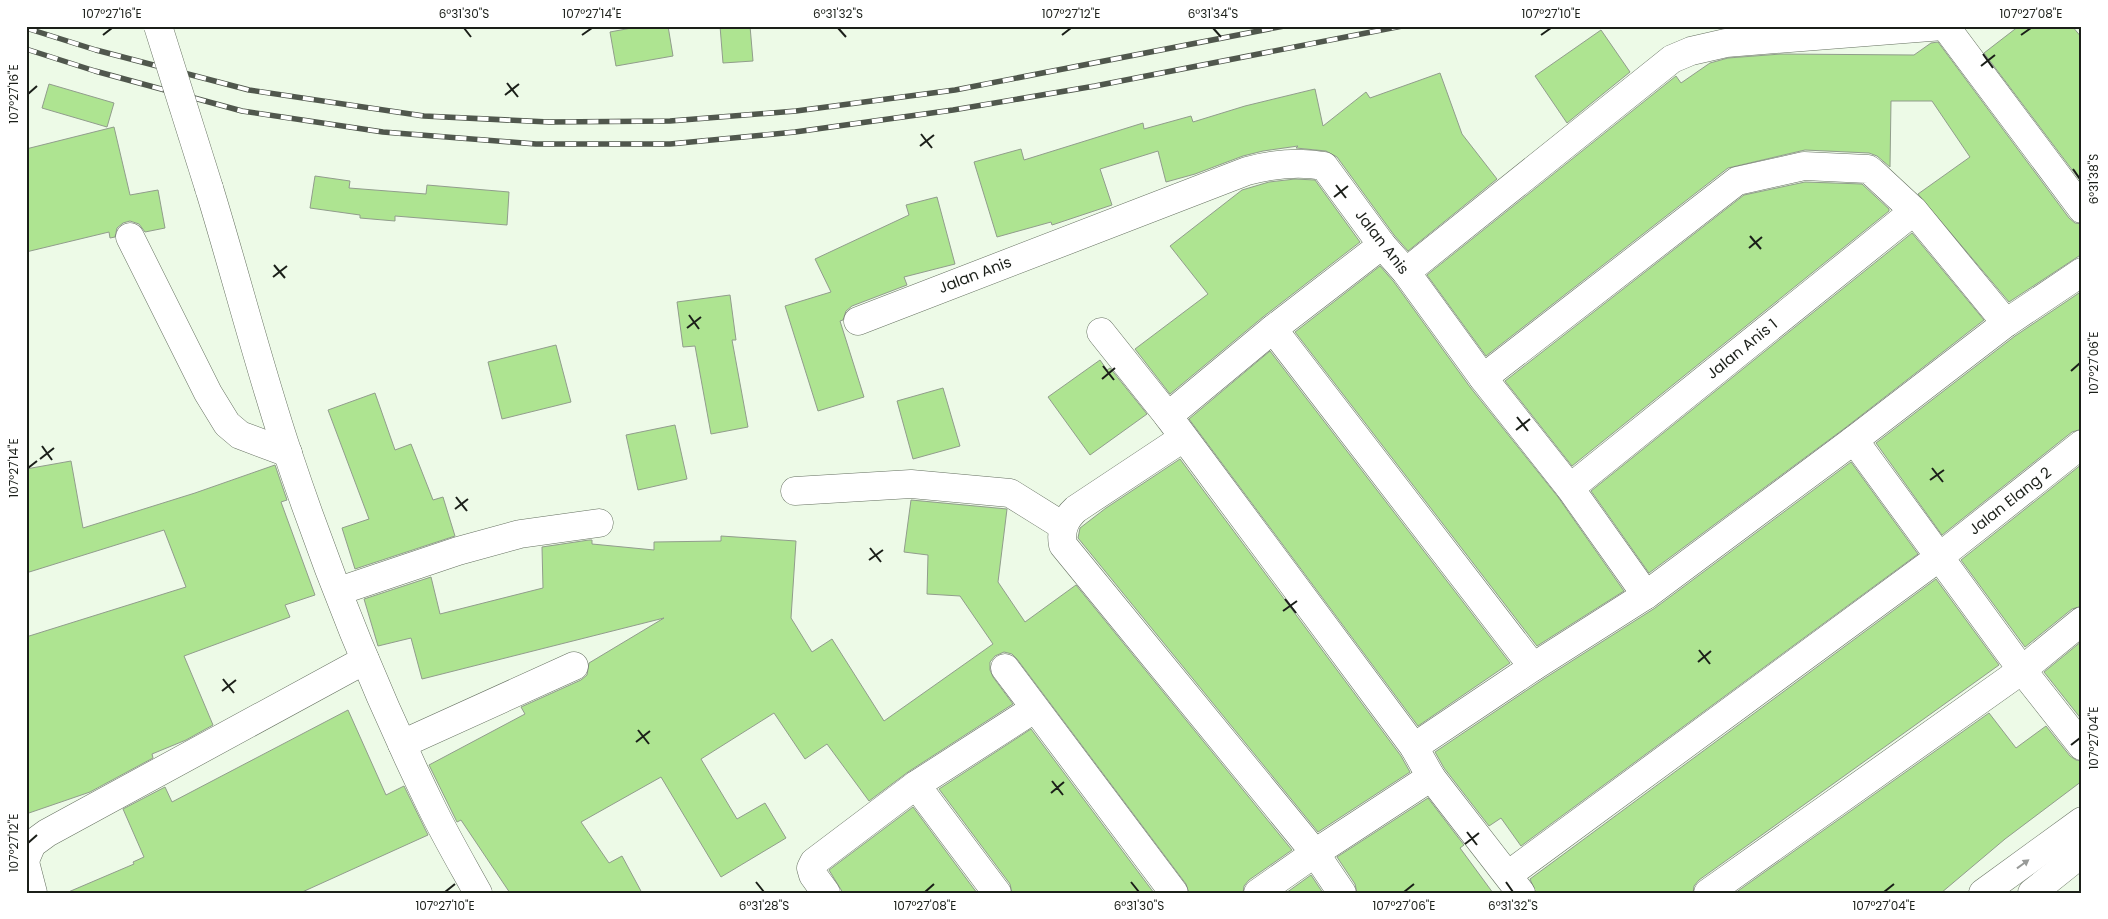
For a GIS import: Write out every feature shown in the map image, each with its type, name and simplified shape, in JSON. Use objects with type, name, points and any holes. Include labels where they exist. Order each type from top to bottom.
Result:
[{"type":"street","points":[[158,26],[209,188],[288,453],[366,660],[402,744],[432,807],[478,893]]},
{"type":"street","points":[[1406,272],[1672,59],[1691,51],[1726,43],[1944,26],[2082,209]]},
{"type":"street","name":"Jalan Anis","points":[[858,321],[1246,171],[1272,164],[1303,162],[1324,166],[1382,245],[1406,272],[1483,378],[1570,488],[1646,595]]},
{"type":"street","points":[[1483,378],[1737,181],[1804,166],[1868,169],[1914,211],[2006,323]]},
{"type":"street","name":"Jalan Anis 1","points":[[1570,488],[1914,211]]},
{"type":"street","points":[[130,237],[208,393],[227,424],[240,435],[288,453]]},
{"type":"street","points":[[1342,893],[1315,853],[1063,545],[1062,537],[1063,526],[1068,516],[1175,427],[1273,329],[1382,245]]},
{"type":"street","points":[[1414,747],[1533,667],[1646,595],[1854,440],[2006,323],[2082,272]]},
{"type":"street","points":[[1273,329],[1533,667]]},
{"type":"street","points":[[1102,332],[1414,747],[1432,777],[1514,884]]},
{"type":"street","points":[[1854,440],[1938,558],[2082,746]]},
{"type":"street","name":"Jalan Elang 2","points":[[1514,884],[1938,558],[2082,444]]},
{"type":"street","points":[[795,491],[911,484],[1010,493],[1063,526]]},
{"type":"street","points":[[339,591],[458,551],[520,534],[600,523]]},
{"type":"street","points":[[1708,893],[2022,670],[2082,621]]},
{"type":"street","points":[[26,858],[32,844],[47,833],[366,660]]},
{"type":"street","points":[[402,744],[574,666]]},
{"type":"street","points":[[1004,668],[1174,893]]},
{"type":"street","points":[[826,893],[813,875],[811,868],[814,862],[916,786],[1034,709]]},
{"type":"street","points":[[1258,893],[1315,853],[1432,777]]},
{"type":"street","points":[[916,786],[997,893]]},
{"type":"street","points":[[1983,893],[2082,821]]},
{"type":"street","points":[[2032,893],[2082,853]]},
{"type":"street","points":[[26,866],[33,893]]},
{"type":"building","points":[[642,26],[668,26],[673,56],[616,66],[610,32]]},
{"type":"building","points":[[720,26],[750,26],[753,61],[723,63]]},
{"type":"building","points":[[2019,26],[2072,26],[2082,38],[2082,183],[1984,53]]},
{"type":"building","points":[[1601,30],[1630,72],[1567,123],[1535,76]]},
{"type":"building","points":[[1938,42],[2069,218],[2075,223],[2082,224],[2082,254],[2009,302],[1918,194],[1970,157],[1932,101],[1891,101],[1890,167],[1877,156],[1869,153],[1805,150],[1728,168],[1486,356],[1427,275],[1676,76],[1681,83],[1710,63],[1728,58],[1781,54],[1914,55],[1931,43]]},
{"type":"building","points":[[1440,73],[1462,134],[1497,179],[1408,251],[1394,235],[1337,157],[1326,151],[1296,148],[1298,146],[1263,151],[1166,182],[1158,151],[1100,169],[1112,205],[1052,225],[1051,222],[997,237],[974,162],[1021,149],[1024,160],[1143,123],[1144,129],[1191,116],[1193,122],[1245,106],[1315,89],[1323,126],[1366,92],[1370,98]]},
{"type":"building","points":[[49,84],[114,103],[107,127],[42,108]]},
{"type":"building","points":[[114,127],[130,195],[158,190],[165,228],[145,232],[139,224],[130,221],[123,223],[117,228],[115,237],[110,238],[109,232],[26,252],[26,149]]},
{"type":"building","points":[[315,176],[350,181],[349,188],[426,194],[427,185],[509,192],[507,225],[395,216],[395,221],[360,218],[360,215],[310,208]]},
{"type":"building","points":[[1295,179],[1315,180],[1360,242],[1263,317],[1170,394],[1135,349],[1208,294],[1170,246],[1242,190],[1269,182]]},
{"type":"building","points":[[1805,182],[1862,184],[1889,211],[1572,466],[1505,381],[1744,195]]},
{"type":"building","points":[[937,197],[955,264],[904,277],[907,285],[852,306],[846,311],[843,320],[840,321],[864,397],[818,411],[785,306],[831,292],[815,259],[909,215],[906,205]]},
{"type":"building","points":[[1912,233],[1984,320],[1845,428],[1649,573],[1591,491]]},
{"type":"building","points":[[1380,266],[1394,282],[1470,387],[1558,497],[1624,591],[1537,646],[1295,332]]},
{"type":"building","points":[[2082,291],[2082,429],[2072,432],[1942,535],[1876,443],[2015,336]]},
{"type":"building","points":[[730,295],[736,340],[732,340],[748,427],[711,434],[695,346],[683,347],[677,302]]},
{"type":"building","points":[[556,345],[571,402],[502,419],[488,362]]},
{"type":"building","points":[[1270,351],[1510,663],[1418,726],[1189,419]]},
{"type":"building","points":[[1100,360],[1107,370],[1110,368],[1147,414],[1090,455],[1048,397]]},
{"type":"building","points":[[943,388],[960,446],[913,459],[897,401]]},
{"type":"building","points":[[375,393],[395,450],[411,444],[433,500],[443,497],[455,536],[355,569],[342,528],[369,519],[328,410]]},
{"type":"building","points":[[675,425],[687,479],[638,490],[626,435]]},
{"type":"building","points":[[1180,459],[1401,756],[1410,772],[1318,832],[1078,538],[1080,528],[1106,508]]},
{"type":"building","points":[[71,461],[83,528],[195,493],[275,465],[287,500],[281,502],[315,595],[285,605],[290,617],[184,656],[213,725],[186,740],[152,754],[153,758],[90,792],[26,814],[26,637],[186,587],[164,530],[26,573],[26,469]]},
{"type":"building","points":[[1851,462],[1918,554],[1521,846],[1501,818],[1489,826],[1444,768],[1435,752],[1542,680],[1655,608]]},
{"type":"building","points":[[2082,464],[2082,606],[2072,609],[2025,647],[1961,560]]},
{"type":"building","points":[[911,500],[1007,509],[998,582],[1025,622],[1076,585],[1292,850],[1249,880],[1244,886],[1243,893],[1189,893],[1186,884],[1017,659],[1012,654],[1004,652],[995,656],[990,662],[990,670],[1013,704],[908,772],[869,801],[827,744],[805,759],[774,713],[701,759],[737,819],[765,803],[786,838],[721,877],[661,777],[581,822],[609,863],[622,856],[642,893],[510,893],[461,820],[457,822],[429,765],[525,714],[521,707],[581,680],[587,675],[589,663],[664,618],[422,679],[411,638],[378,646],[364,599],[431,577],[440,614],[543,588],[542,547],[589,540],[592,540],[592,544],[654,550],[654,542],[721,541],[721,536],[796,541],[791,618],[812,652],[832,639],[884,721],[993,644],[960,596],[927,594],[928,555],[904,552]]},
{"type":"building","points":[[1936,579],[1999,665],[1699,880],[1694,886],[1693,893],[1536,893],[1530,879]]},
{"type":"building","points":[[2082,641],[2082,720],[2044,672]]},
{"type":"building","points":[[348,710],[386,795],[404,786],[428,835],[300,893],[66,893],[134,864],[133,862],[144,857],[123,809],[165,787],[172,802]]},
{"type":"building","points":[[1989,713],[2016,748],[2046,726],[2070,756],[2082,761],[2082,781],[2005,839],[1941,893],[1735,893]]},
{"type":"building","points":[[1031,729],[1154,893],[1012,893],[1010,884],[939,789]]},
{"type":"building","points":[[1428,798],[1464,845],[1460,848],[1493,893],[1357,893],[1355,884],[1337,857]]},
{"type":"building","points":[[913,807],[977,893],[843,893],[829,870]]},
{"type":"building","points":[[1311,875],[1323,893],[1286,893]]},
{"type":"railway","points":[[26,28],[96,50],[249,90],[424,116],[549,122],[670,121],[796,111],[955,90],[1284,26]]},
{"type":"railway","points":[[26,49],[95,71],[242,111],[383,132],[536,144],[670,144],[795,132],[953,110],[1095,86],[1402,26]]}]
